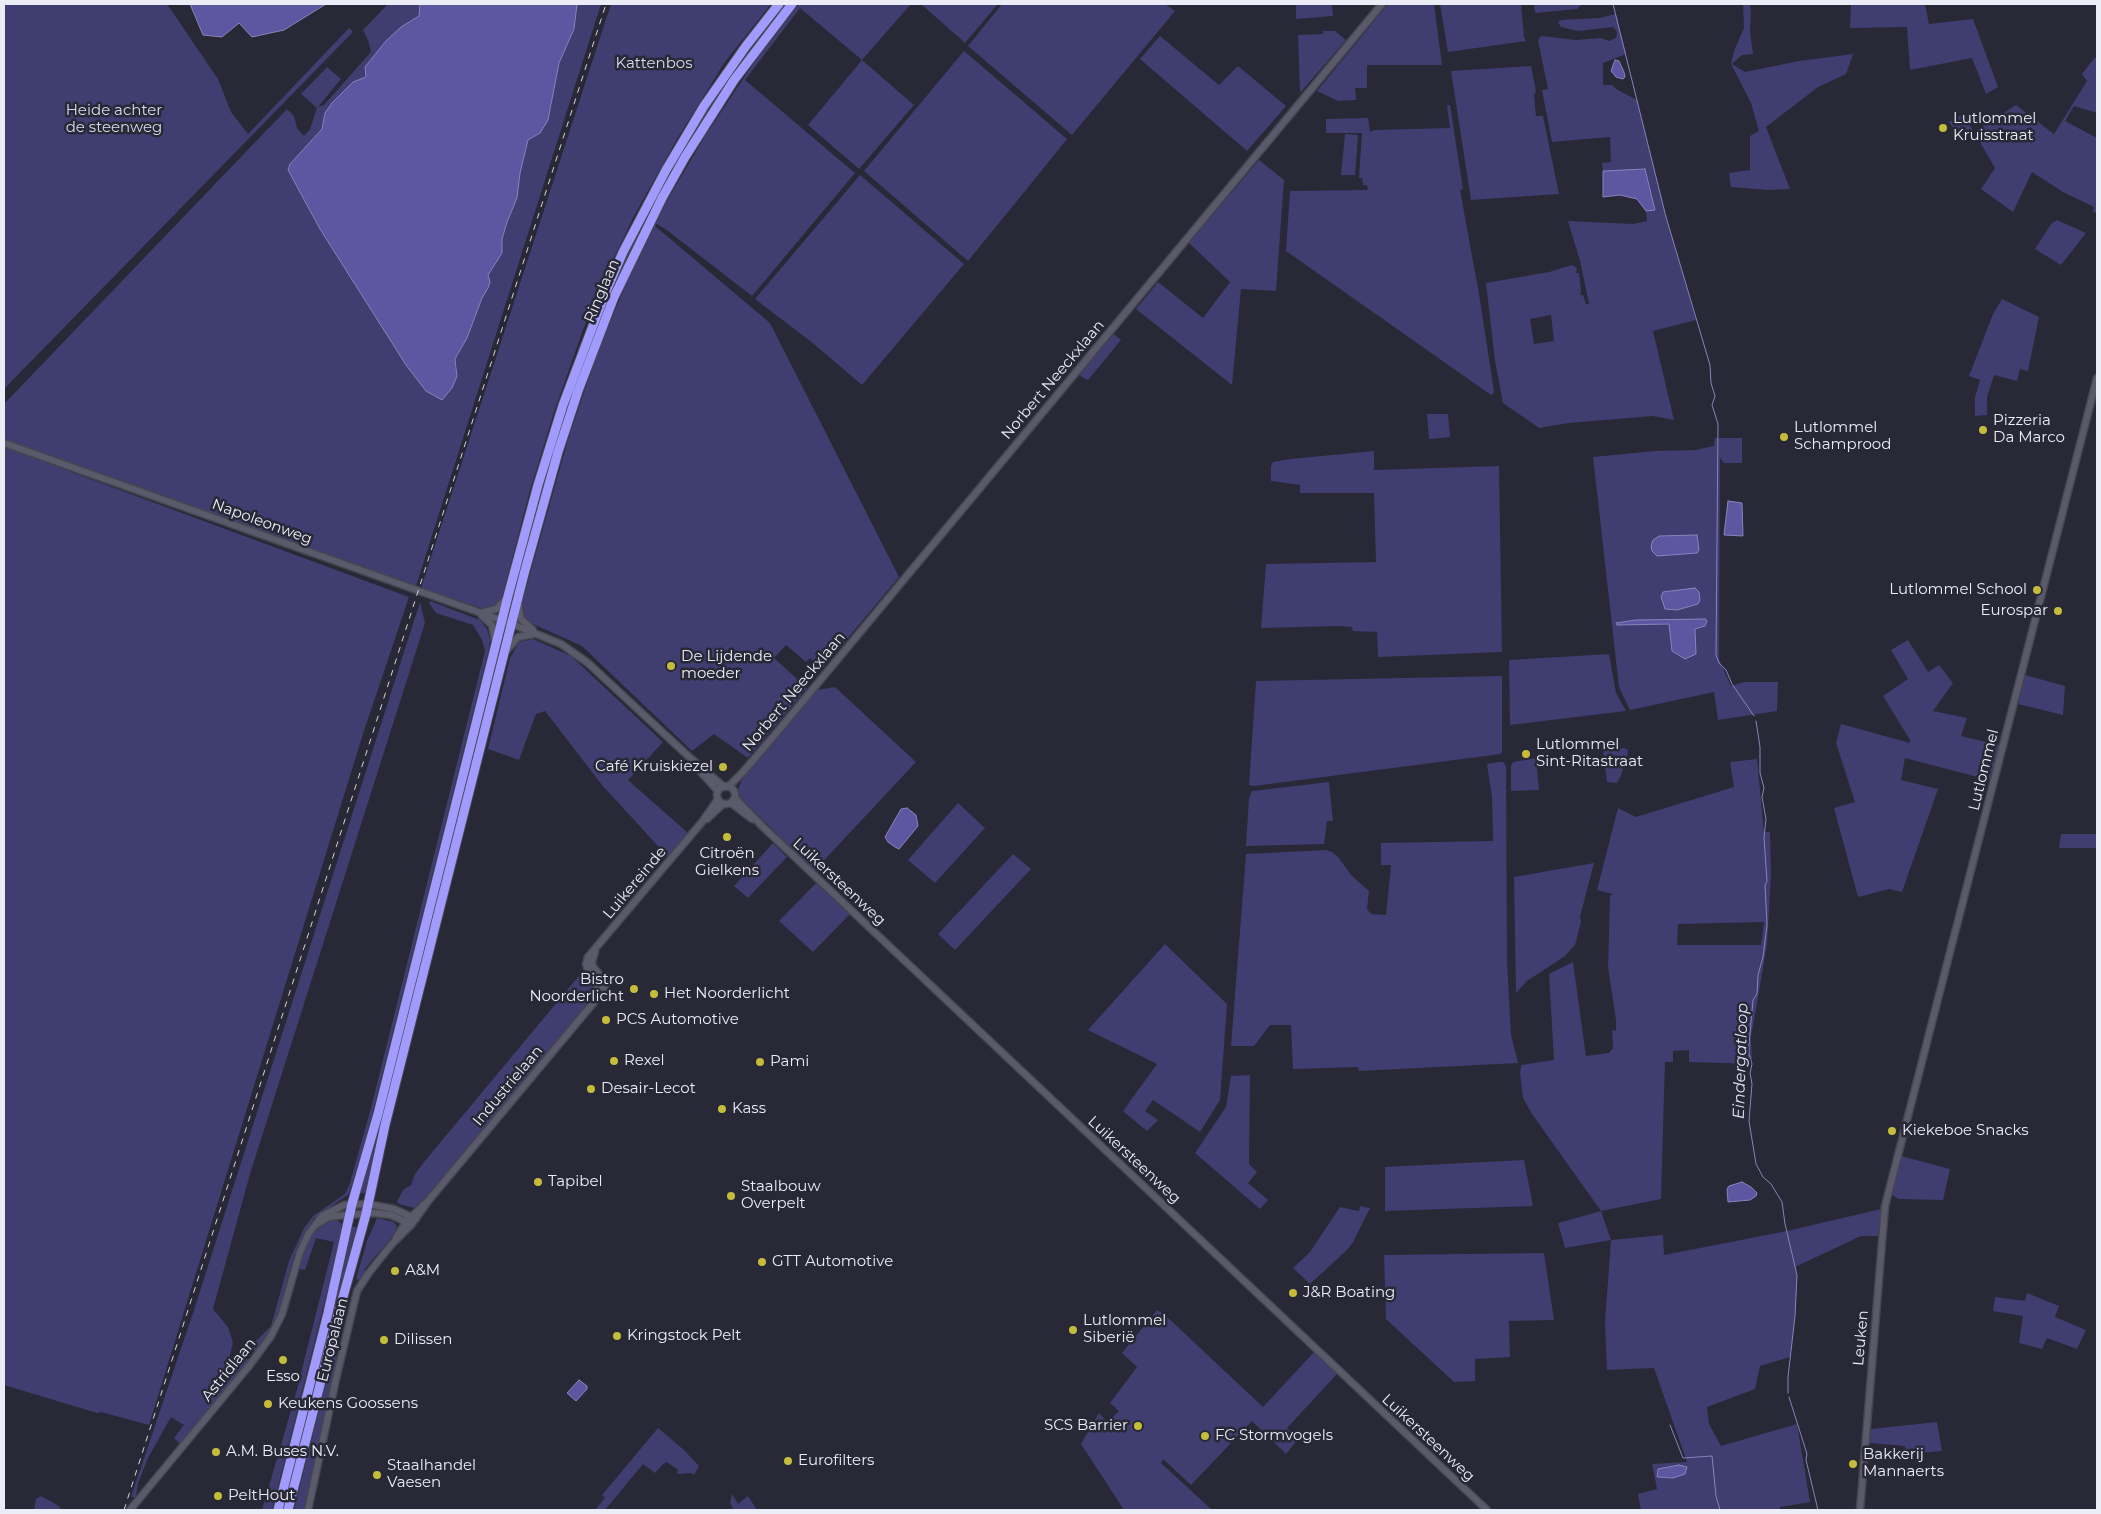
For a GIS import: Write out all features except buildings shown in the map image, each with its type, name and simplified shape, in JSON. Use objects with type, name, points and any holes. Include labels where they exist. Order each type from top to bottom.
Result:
[{"type":"highway","name":"Ringlaan","points":[[278,1510],[328,1313],[349,1215],[378,1114],[495,646],[538,484],[563,405],[590,328],[623,252],[666,170],[704,106],[746,46],[779,4]]},
{"type":"highway","name":"Ringlaan","points":[[288,1510],[334,1326],[366,1214],[386,1125],[518,599],[556,461],[576,400],[600,331],[629,263],[662,198],[704,126],[745,65],[792,4]]},
{"type":"main road","name":"Norbert Neeckxlaan","points":[[693,833],[728,794],[743,772],[1382,4]]},
{"type":"main road","name":"Lutlommel","points":[[1894,1168],[2097,378]]},
{"type":"main road","name":"Napoleonweg","points":[[4,444],[512,624]]},
{"type":"main road","points":[[480,613],[496,609],[508,596]]},
{"type":"main road","points":[[518,599],[522,619],[538,634]]},
{"type":"main road","points":[[480,613],[492,625],[495,646]]},
{"type":"main road","name":"Luikersteenweg","points":[[512,624],[568,648],[588,663],[1487,1510]]},
{"type":"main road","points":[[504,654],[518,637],[538,634]]},
{"type":"main road","name":"Norbert Neeckxlaan","points":[[702,822],[718,799],[728,794]]},
{"type":"main road","name":"Luikereinde","points":[[605,988],[604,980],[593,968],[592,962],[596,950],[693,833]]},
{"type":"main road","name":"Industrielaan","points":[[409,1224],[605,988]]},
{"type":"main road","name":"Leuken","points":[[1860,1510],[1881,1240],[1885,1206],[1894,1168]]},
{"type":"main road","name":"Astridlaan","points":[[130,1510],[249,1366],[271,1336],[282,1314],[300,1252],[313,1226],[322,1216],[330,1210],[352,1204],[368,1204],[414,1218]]},
{"type":"main road","name":"Astridlaan","points":[[313,1226],[329,1217],[392,1212],[409,1224]]},
{"type":"main road","name":"Europalaan","points":[[308,1510],[355,1299],[361,1283],[409,1224]]},
{"type":"green space","name":"Heide achter de steenweg","points":[[4,4],[167,4],[218,79],[231,112],[248,134],[349,28],[353,32],[4,389]]},
{"type":"green space","points":[[388,4],[420,4],[419,16],[401,27],[386,41],[375,57],[366,77],[325,113],[322,129],[290,164],[288,170],[320,229],[406,365],[426,391],[442,399],[452,388],[457,368],[455,359],[467,338],[482,298],[488,288],[487,275],[502,253],[502,239],[517,198],[520,173],[528,140],[540,133],[551,109],[559,63],[574,29],[577,4],[601,4],[416,586],[4,439],[4,404],[287,109],[294,116],[297,128],[304,136],[310,129],[317,108],[301,94],[327,67],[341,79],[318,107],[324,105],[371,52],[363,30]]},
{"type":"green space","name":"Kattenbos","points":[[611,4],[771,4],[725,62],[677,139],[634,216],[609,268],[583,330],[554,412],[529,494],[502,598],[494,606],[484,609],[421,588]]},
{"type":"green space","points":[[784,4],[789,4],[734,75],[616,285],[511,607],[521,566],[521,557],[558,432],[590,339],[624,259],[653,201],[709,106],[759,35]]},
{"type":"green space","points":[[799,4],[911,4],[862,60],[800,8],[745,80],[855,173],[752,296],[668,231],[657,224],[655,226],[770,323],[899,577],[822,669],[810,658],[806,662],[786,645],[774,658],[807,688],[748,758],[714,734],[692,751],[582,646],[526,621],[522,602],[570,433],[597,354],[629,277],[665,204],[705,136],[755,61]]},
{"type":"green space","points":[[921,4],[998,4],[965,43]]},
{"type":"green space","points":[[1002,4],[1165,4],[1175,11],[1072,135],[968,46]]},
{"type":"green space","points":[[1296,4],[1332,4],[1333,16],[1296,19]]},
{"type":"green space","points":[[1388,4],[1434,4],[1442,65],[1367,65],[1367,88],[1355,88],[1356,100],[1338,101],[1317,91]]},
{"type":"green space","points":[[1440,4],[1521,4],[1526,41],[1448,52]]},
{"type":"green space","points":[[1534,4],[1582,4],[1577,9],[1535,13]]},
{"type":"green space","points":[[1743,4],[1750,4],[1750,32],[1753,54],[1742,55],[1732,64],[1745,72],[1799,61],[1853,54],[1846,74],[1818,87],[1766,127],[1790,189],[1768,190],[1731,187],[1729,173],[1750,170],[1750,136],[1759,131],[1751,103],[1731,64],[1734,51],[1744,28]]},
{"type":"green space","points":[[1851,4],[1925,4],[1929,24],[1973,19],[1998,87],[1986,94],[1972,58],[1910,70],[1907,27],[1850,28]]},
{"type":"green space","points":[[1616,14],[1626,54],[1603,63],[1603,85],[1612,85],[1637,100],[1666,217],[1696,320],[1653,331],[1674,420],[1653,416],[1569,423],[1539,428],[1503,403],[1495,361],[1486,283],[1549,272],[1572,265],[1577,268],[1576,273],[1579,273],[1580,295],[1583,295],[1586,304],[1589,304],[1580,261],[1568,221],[1633,224],[1647,221],[1646,211],[1655,209],[1645,169],[1603,171],[1602,163],[1611,162],[1610,137],[1552,142],[1542,90],[1548,89],[1538,40],[1541,36],[1576,40],[1601,38],[1609,41],[1616,38],[1617,32],[1613,27],[1578,31],[1561,27],[1558,22],[1561,20],[1599,18]],"holes":[[[1551,315],[1554,341],[1534,344],[1530,319]]]},
{"type":"green space","points":[[1323,31],[1335,31],[1346,40],[1300,93],[1298,35],[1323,34]]},
{"type":"green space","points":[[1160,36],[1219,85],[1238,66],[1286,106],[1247,151],[1140,59]]},
{"type":"green space","points":[[964,51],[1067,139],[968,261],[864,171]]},
{"type":"green space","points":[[2095,57],[2097,59],[2097,113],[2074,106],[2065,121],[2097,138],[2097,213],[2093,212],[2094,207],[2063,192],[2032,172],[2013,212],[1981,189],[1995,168],[1974,132],[2016,105],[2054,134],[2087,81],[2082,74]]},
{"type":"green space","points":[[862,60],[914,105],[859,169],[808,125]]},
{"type":"green space","points":[[1531,66],[1536,91],[1534,95],[1536,116],[1543,116],[1559,194],[1471,200],[1451,71]]},
{"type":"green space","points":[[1447,105],[1450,105],[1463,189],[1460,190],[1494,391],[1491,395],[1286,251],[1290,191],[1368,190],[1367,185],[1363,185],[1362,178],[1359,178],[1362,133],[1326,133],[1326,119],[1368,118],[1370,132],[1375,130],[1450,128]]},
{"type":"green space","points":[[1963,114],[1974,132],[1961,140],[1949,122]]},
{"type":"green space","points":[[1345,134],[1358,135],[1355,175],[1341,175]]},
{"type":"green space","points":[[1259,160],[1284,180],[1276,291],[1241,289],[1232,385],[1136,309],[1158,282],[1203,318],[1230,282],[1189,243]]},
{"type":"green space","points":[[860,175],[964,264],[862,385],[814,344],[755,299]]},
{"type":"green space","points":[[2057,220],[2086,233],[2061,265],[2035,249],[2051,224]]},
{"type":"green space","points":[[2002,299],[2039,317],[2028,371],[2020,369],[2017,381],[1994,375],[1987,397],[1987,415],[1975,416],[1975,397],[1980,380],[1969,376],[1993,314]]},
{"type":"green space","points":[[1114,334],[1121,340],[1088,380],[1082,377],[1079,374]]},
{"type":"green space","points":[[1427,414],[1448,414],[1450,437],[1429,439]]},
{"type":"green space","points":[[1715,438],[1742,438],[1742,463],[1724,463],[1720,458],[1719,659],[1731,686],[1744,682],[1778,682],[1777,711],[1718,720],[1714,692],[1630,710],[1619,687],[1593,457],[1655,451],[1695,450],[1714,446]]},
{"type":"green space","points":[[4,447],[409,597],[363,734],[149,1425],[101,1412],[97,1413],[4,1385]]},
{"type":"green space","points":[[1374,451],[1374,470],[1499,466],[1502,652],[1378,657],[1377,632],[1353,631],[1352,627],[1337,626],[1261,628],[1266,564],[1376,562],[1374,493],[1300,493],[1300,485],[1271,481],[1271,466],[1273,462]]},
{"type":"green space","points":[[430,601],[480,620],[487,629],[490,639],[489,649],[367,1135],[349,1194],[314,1218],[304,1234],[294,1255],[279,1311],[272,1328],[259,1348],[254,1351],[250,1347],[271,1326],[289,1261],[304,1228],[313,1216],[345,1194],[349,1186],[371,1108],[485,651],[482,640],[473,625],[436,613],[429,603]]},
{"type":"green space","points":[[420,602],[425,623],[250,1174],[213,1309],[228,1327],[233,1343],[228,1363],[252,1358],[180,1444],[174,1438],[184,1425],[171,1417],[148,1458],[138,1483],[136,1497],[131,1497],[193,1313]]},
{"type":"green space","points":[[500,638],[502,639],[493,684],[368,1193],[360,1193]]},
{"type":"green space","points":[[533,639],[571,656],[663,742],[628,780],[688,833],[668,857],[602,785],[545,711],[536,714],[519,760],[488,749],[510,658],[519,642]]},
{"type":"green space","points":[[1908,640],[1928,672],[1939,665],[1953,683],[1933,711],[1967,718],[1961,736],[1999,745],[1989,780],[1905,758],[1901,780],[1938,789],[1902,892],[1889,889],[1858,897],[1834,808],[1855,802],[1836,743],[1841,724],[1910,743],[1883,696],[1908,679],[1891,650]]},
{"type":"green space","points":[[1609,654],[1616,693],[1626,711],[1510,725],[1509,660]]},
{"type":"green space","points":[[2025,675],[2065,686],[2063,715],[2018,704]]},
{"type":"green space","points":[[1502,676],[1501,754],[1254,786],[1249,785],[1256,681]]},
{"type":"green space","points":[[835,687],[916,762],[814,871],[740,797],[738,790],[742,779],[817,690]]},
{"type":"green space","points":[[1624,748],[1628,750],[1627,758],[1620,778],[1617,783],[1607,782],[1603,751]]},
{"type":"green space","points":[[1536,758],[1539,790],[1511,791],[1511,766],[1513,762]]},
{"type":"green space","points":[[1757,759],[1764,832],[1770,832],[1771,874],[1767,945],[1751,1037],[1752,1064],[1689,1062],[1689,1050],[1673,1051],[1673,1062],[1665,1062],[1661,1199],[1601,1211],[1532,1114],[1523,1098],[1520,1074],[1521,1065],[1554,1060],[1549,974],[1573,962],[1586,1056],[1609,1053],[1613,1048],[1612,1030],[1616,1031],[1616,1020],[1608,967],[1610,896],[1613,894],[1597,890],[1618,808],[1636,817],[1734,787],[1730,762]],"holes":[[[1764,922],[1761,945],[1677,945],[1678,924]]]},
{"type":"green space","points":[[1503,762],[1506,766],[1507,959],[1511,1035],[1518,1063],[1359,1071],[1358,1067],[1293,1069],[1291,1025],[1270,1025],[1254,1046],[1231,1046],[1246,854],[1326,850],[1332,852],[1352,876],[1369,891],[1367,909],[1371,914],[1386,915],[1391,865],[1381,865],[1381,843],[1493,841],[1492,797],[1487,764]]},
{"type":"green space","points":[[1329,782],[1333,821],[1327,821],[1324,844],[1246,846],[1249,798],[1252,791]]},
{"type":"green space","points":[[958,803],[985,828],[935,883],[908,860]]},
{"type":"green space","points":[[2061,834],[2097,834],[2097,848],[2059,848]]},
{"type":"green space","points":[[773,843],[787,857],[748,898],[734,886]]},
{"type":"green space","points":[[1013,854],[1031,869],[955,950],[938,934]]},
{"type":"green space","points":[[1594,863],[1575,945],[1565,956],[1527,981],[1516,993],[1514,877]]},
{"type":"green space","points":[[816,883],[850,914],[813,952],[779,921]]},
{"type":"green space","points":[[1165,944],[1227,1004],[1220,1100],[1200,1132],[1153,1100],[1145,1111],[1158,1120],[1147,1131],[1123,1111],[1157,1064],[1088,1030]]},
{"type":"green space","points":[[582,975],[588,978],[593,992],[581,1013],[424,1201],[414,1208],[399,1204],[397,1202],[403,1190],[411,1185],[415,1174],[424,1162],[578,977]]},
{"type":"green space","points":[[1250,1075],[1249,1164],[1257,1172],[1248,1183],[1268,1200],[1260,1209],[1195,1153],[1226,1107],[1231,1076]]},
{"type":"green space","points":[[1901,1156],[1950,1169],[1943,1200],[1899,1199],[1892,1195]]},
{"type":"green space","points":[[1524,1160],[1533,1206],[1385,1211],[1385,1167]]},
{"type":"green space","points":[[1360,1206],[1370,1208],[1353,1242],[1348,1249],[1310,1284],[1293,1268],[1310,1252],[1340,1207],[1359,1211]]},
{"type":"green space","points":[[1881,1209],[1878,1236],[1861,1236],[1795,1267],[1797,1275],[1795,1316],[1790,1357],[1760,1366],[1755,1389],[1707,1407],[1709,1424],[1721,1446],[1797,1424],[1810,1502],[1780,1507],[1780,1510],[1641,1510],[1638,1494],[1657,1489],[1652,1464],[1687,1462],[1654,1368],[1607,1370],[1605,1322],[1611,1240],[1663,1235],[1664,1255],[1787,1231]]},
{"type":"green space","points":[[1601,1211],[1611,1240],[1565,1248],[1558,1223]]},
{"type":"green space","points":[[377,1218],[394,1222],[397,1226],[396,1232],[364,1270],[366,1271],[359,1280],[356,1279],[367,1241]]},
{"type":"green space","points":[[335,1219],[342,1224],[336,1257],[272,1510],[262,1510],[296,1393],[334,1242],[316,1238],[305,1270],[299,1269],[304,1251],[312,1234],[326,1221]]},
{"type":"green space","points":[[349,1227],[357,1227],[346,1267],[346,1274],[286,1510],[281,1510]]},
{"type":"green space","points":[[1544,1253],[1554,1320],[1509,1321],[1510,1357],[1475,1359],[1475,1381],[1454,1382],[1386,1319],[1384,1255]]},
{"type":"green space","points":[[2027,1293],[2059,1306],[2055,1317],[2086,1330],[2077,1349],[2047,1338],[2042,1349],[2019,1343],[2023,1316],[1993,1311],[1995,1297],[2025,1301]]},
{"type":"green space","points":[[1157,1310],[1165,1315],[1263,1407],[1314,1352],[1337,1374],[1287,1428],[1298,1439],[1286,1454],[1252,1421],[1191,1485],[1163,1459],[1161,1463],[1212,1510],[1124,1510],[1081,1444],[1099,1413],[1106,1421],[1101,1429],[1119,1411],[1110,1403],[1137,1367],[1122,1353]]},
{"type":"green space","points":[[333,1355],[338,1356],[304,1510],[294,1510]]},
{"type":"green space","points":[[1937,1422],[1942,1451],[1905,1454],[1905,1446],[1870,1443],[1871,1429]]},
{"type":"green space","points":[[658,1428],[684,1450],[699,1466],[694,1475],[691,1473],[677,1474],[678,1470],[667,1462],[655,1473],[643,1464],[605,1510],[595,1510],[605,1498],[602,1495]]},
{"type":"green space","points":[[732,1494],[738,1504],[748,1496],[757,1510],[734,1510],[730,1503]]},
{"type":"green space","points":[[41,1496],[59,1506],[61,1510],[34,1510],[36,1499]]},
{"type":"shaded area","points":[[190,4],[326,4],[284,30],[252,37],[239,23],[222,37],[203,35]]},
{"type":"shaded area","points":[[420,4],[577,4],[574,29],[559,63],[548,120],[540,133],[528,140],[520,173],[517,198],[502,239],[502,253],[488,275],[490,282],[488,288],[482,298],[467,338],[455,359],[457,376],[452,388],[442,400],[426,391],[406,365],[320,229],[288,170],[290,164],[322,129],[325,113],[332,103],[353,82],[366,77],[365,67],[386,41],[401,27],[419,16]]},
{"type":"shaded area","points":[[1615,60],[1619,61],[1624,72],[1625,77],[1623,79],[1616,77],[1611,71]]},
{"type":"shaded area","points":[[1645,169],[1655,210],[1646,211],[1637,199],[1620,195],[1603,197],[1603,171]]},
{"type":"shaded area","points":[[1728,501],[1742,503],[1743,536],[1724,535]]},
{"type":"shaded area","points":[[1697,535],[1699,550],[1697,553],[1657,556],[1652,551],[1653,540],[1659,536]]},
{"type":"shaded area","points":[[1695,588],[1699,592],[1700,600],[1698,604],[1677,610],[1665,609],[1661,597],[1663,592]]},
{"type":"shaded area","points":[[1705,619],[1707,621],[1705,626],[1695,629],[1696,654],[1685,659],[1672,651],[1669,624],[1617,625],[1616,623],[1636,620]]},
{"type":"shaded area","points":[[907,808],[916,815],[918,826],[899,849],[888,842],[885,837],[901,809]]},
{"type":"shaded area","points":[[1742,1182],[1757,1193],[1756,1196],[1750,1200],[1728,1202],[1727,1189],[1729,1186]]},
{"type":"shaded area","points":[[579,1380],[587,1386],[587,1389],[576,1401],[567,1393]]},
{"type":"shaded area","points":[[1679,1465],[1687,1467],[1685,1474],[1673,1478],[1657,1477],[1658,1469]]},
{"type":"waterway","points":[[1613,4],[1666,217],[1710,365],[1711,383],[1715,396],[1712,405],[1718,424],[1716,655],[1719,663],[1726,670],[1732,684],[1754,716]]},
{"type":"waterway","name":"Eindergatloop","points":[[1756,721],[1760,747],[1760,773],[1764,788],[1762,797],[1766,819],[1764,838],[1767,881],[1765,885],[1767,925],[1763,957],[1758,975],[1757,994],[1753,1000],[1749,1044],[1752,1064],[1750,1073],[1752,1084],[1749,1121],[1756,1164],[1763,1177],[1771,1184],[1782,1202],[1797,1275],[1788,1393]]},
{"type":"waterway","name":"Eindergatloop","points":[[1789,1397],[1807,1454],[1806,1460],[1818,1510]]},
{"type":"waterway","points":[[1670,1425],[1683,1458],[1712,1456],[1716,1496],[1720,1510]]},
{"type":"railway","points":[[124,1510],[606,4]]},
{"type":"place","name":"Lutlommel Kruisstraat","points":[[1943,128]]},
{"type":"place","name":"Pizzeria Da Marco","points":[[1983,430]]},
{"type":"place","name":"Lutlommel Schamprood","points":[[1784,437]]},
{"type":"place","name":"Lutlommel School","points":[[2037,590]]},
{"type":"place","name":"Eurospar","points":[[2058,611]]},
{"type":"place","name":"De Lijdende moeder","points":[[671,666]]},
{"type":"place","name":"Lutlommel Sint-Ritastraat","points":[[1526,754]]},
{"type":"place","name":"Café Kruiskiezel","points":[[723,767]]},
{"type":"place","name":"Citroën Gielkens","points":[[727,837]]},
{"type":"place","name":"Bistro Noorderlicht","points":[[634,989]]},
{"type":"place","name":"Het Noorderlicht","points":[[654,994]]},
{"type":"place","name":"PCS Automotive","points":[[606,1020]]},
{"type":"place","name":"Rexel","points":[[614,1061]]},
{"type":"place","name":"Pami","points":[[760,1062]]},
{"type":"place","name":"Desair-Lecot","points":[[591,1089]]},
{"type":"place","name":"Kass","points":[[722,1109]]},
{"type":"place","name":"Kiekeboe Snacks","points":[[1892,1131]]},
{"type":"place","name":"Tapibel","points":[[538,1182]]},
{"type":"place","name":"Staalbouw Overpelt","points":[[731,1196]]},
{"type":"place","name":"GTT Automotive","points":[[762,1262]]},
{"type":"place","name":"A&M","points":[[395,1271]]},
{"type":"place","name":"J&R Boating","points":[[1293,1293]]},
{"type":"place","name":"Lutlommel Siberië","points":[[1073,1330]]},
{"type":"place","name":"Kringstock Pelt","points":[[617,1336]]},
{"type":"place","name":"Dilissen","points":[[384,1340]]},
{"type":"place","name":"Esso","points":[[283,1360]]},
{"type":"place","name":"Keukens Goossens","points":[[268,1404]]},
{"type":"place","name":"SCS Barrier","points":[[1138,1426]]},
{"type":"place","name":"FC Stormvogels","points":[[1205,1436]]},
{"type":"place","name":"A.M. Buses N.V.","points":[[216,1452]]},
{"type":"place","name":"Eurofilters","points":[[788,1461]]},
{"type":"place","name":"Bakkerij Mannaerts","points":[[1853,1464]]},
{"type":"place","name":"Staalhandel Vaesen","points":[[377,1475]]},
{"type":"place","name":"PeltHout","points":[[218,1496]]}]
